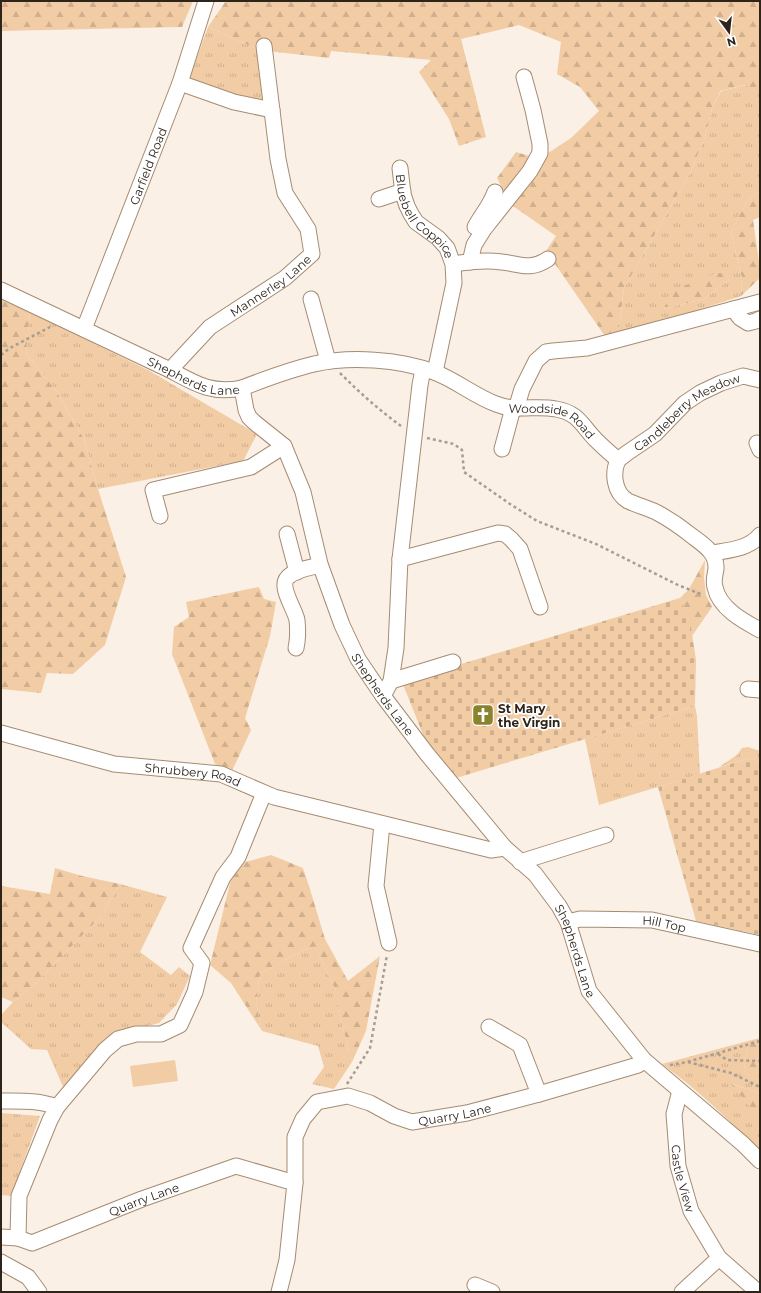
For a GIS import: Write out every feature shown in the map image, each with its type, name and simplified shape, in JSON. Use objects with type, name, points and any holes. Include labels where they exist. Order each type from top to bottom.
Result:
[{"type":"street","name":"Garfield Road","points":[[84,329],[180,83],[205,4]]},
{"type":"street","name":"Mannerley Lane","points":[[170,370],[210,327],[285,278],[312,254],[308,228],[286,192],[278,158],[264,46]]},
{"type":"street","points":[[466,262],[474,245],[484,230],[530,171],[540,153],[540,144],[533,110],[524,77]]},
{"type":"street","points":[[180,83],[234,102],[272,110]]},
{"type":"street","name":"Bluebell Coppice","points":[[383,696],[391,681],[396,648],[400,559],[420,385],[429,371],[454,283],[466,262],[447,248],[438,238],[416,222],[407,206],[402,191],[400,168]]},
{"type":"street","points":[[379,200],[402,191]]},
{"type":"street","points":[[466,262],[472,232],[492,202],[495,192]]},
{"type":"street","points":[[466,262],[502,262],[519,266],[532,266],[540,264],[548,259]]},
{"type":"street","name":"Shepherds Lane","points":[[1,290],[170,370],[196,384],[206,388],[225,390],[242,388],[246,410],[249,417],[284,446],[303,492],[320,565],[345,632],[358,659],[383,696],[427,754],[504,848],[535,874],[559,906],[568,922],[589,991],[649,1064],[744,1144],[760,1161]]},
{"type":"street","points":[[311,298],[328,362]]},
{"type":"street","points":[[502,449],[514,408],[522,389],[536,361],[546,352],[587,348],[760,302]]},
{"type":"street","points":[[733,309],[740,318],[748,323],[760,319]]},
{"type":"street","name":"Woodside Road","points":[[242,388],[295,369],[328,362],[368,360],[387,362],[429,371],[497,405],[514,408],[556,409],[570,414],[577,418],[594,439],[618,460]]},
{"type":"street","name":"Candleberry Meadow","points":[[618,460],[655,434],[684,403],[700,393],[721,383],[743,376],[760,380]]},
{"type":"street","points":[[160,516],[154,490],[252,466],[284,446]]},
{"type":"street","points":[[618,460],[614,470],[614,480],[622,496],[627,500],[655,512],[671,521],[691,535],[712,553],[716,563],[714,585],[722,602],[732,612],[760,630]]},
{"type":"street","points":[[400,559],[498,533],[505,534],[512,539],[520,549],[540,607]]},
{"type":"street","points":[[287,534],[297,572]]},
{"type":"street","points":[[712,553],[742,547],[750,544],[760,535]]},
{"type":"street","points":[[296,648],[298,635],[297,620],[295,610],[287,596],[284,586],[285,580],[297,572],[320,565]]},
{"type":"street","points":[[391,681],[453,662]]},
{"type":"street","name":"Shrubbery Road","points":[[1,733],[114,764],[221,774],[274,797],[491,850],[504,848]]},
{"type":"street","points":[[18,1238],[19,1196],[50,1120],[57,1107],[105,1050],[118,1039],[136,1034],[161,1034],[180,1025],[196,992],[202,963],[191,948],[223,877],[238,857],[264,793]]},
{"type":"street","points":[[382,824],[376,886],[389,943]]},
{"type":"street","points":[[520,862],[606,835]]},
{"type":"street","name":"Hill Top","points":[[568,922],[580,919],[652,920],[760,944]]},
{"type":"street","points":[[489,1027],[520,1045],[539,1094]]},
{"type":"street","name":"Quarry Lane","points":[[279,1292],[287,1260],[296,1183],[295,1137],[303,1119],[317,1102],[348,1096],[370,1102],[394,1116],[412,1122],[467,1113],[649,1064]]},
{"type":"street","name":"Castle View","points":[[680,1091],[674,1114],[678,1166],[691,1211],[719,1258],[758,1292]]},
{"type":"street","points":[[1,1101],[48,1103],[57,1107]]},
{"type":"street","name":"Quarry Lane","points":[[1,1237],[18,1238],[32,1243],[142,1200],[236,1166],[296,1183]]},
{"type":"street","points":[[682,1292],[719,1258]]},
{"type":"street","points":[[1,1262],[28,1277],[39,1292]]},
{"type":"street","points":[[475,1285],[492,1292]]},
{"type":"path","points":[[1,355],[10,348],[64,319]]},
{"type":"path","points":[[328,362],[360,393],[385,414],[414,434],[454,444],[462,450],[464,472],[537,521],[596,544],[678,585],[722,602]]},
{"type":"path","points":[[338,1097],[370,1048],[389,943]]},
{"type":"path","points":[[649,1064],[687,1062],[760,1041]]},
{"type":"path","points":[[717,1053],[727,1060],[760,1060]]},
{"type":"path","points":[[687,1062],[731,1073],[760,1087]]},
{"type":"green space","points":[[1,1],[193,1],[182,27],[1,31]]},
{"type":"green space","points":[[226,1],[760,1],[760,91],[756,91],[745,85],[720,91],[713,105],[705,137],[690,173],[624,288],[618,336],[607,339],[546,251],[556,236],[510,204],[497,178],[516,152],[539,159],[571,138],[599,111],[580,87],[557,74],[561,42],[519,25],[461,39],[486,137],[459,146],[449,119],[419,72],[431,60],[331,51],[329,58],[259,50],[208,27]]},
{"type":"green space","points":[[208,27],[259,50],[265,99],[259,103],[189,79]]},
{"type":"green space","points":[[746,85],[756,91],[760,91],[760,191],[747,201],[731,232],[742,278],[741,296],[618,336],[624,288],[690,173],[705,137],[713,105],[721,91]],"holes":[[[725,273],[729,280],[704,299],[663,309]]]},
{"type":"green space","points":[[760,191],[760,217],[753,220],[760,278],[741,296],[742,278],[731,232],[747,201]]},
{"type":"green space","points":[[716,273],[725,273],[729,280],[704,299],[663,309],[676,289]]},
{"type":"green space","points":[[1,300],[30,312],[26,354],[55,389],[84,439],[126,577],[105,645],[73,674],[47,673],[41,693],[1,689]]},
{"type":"green space","points":[[30,312],[148,370],[257,434],[243,461],[98,489],[84,439],[55,389],[26,354]]},
{"type":"green space","points":[[705,560],[704,578],[706,595],[712,607],[692,636],[680,598],[689,589]]},
{"type":"green space","points":[[259,587],[264,599],[276,602],[270,636],[245,718],[251,730],[232,771],[215,764],[172,654],[174,627],[189,617],[186,602]]},
{"type":"green space","points":[[680,598],[691,628],[696,660],[695,706],[456,778],[424,737],[402,682]]},
{"type":"green space","points":[[695,706],[697,716],[700,774],[599,805],[585,739]]},
{"type":"green space","points":[[748,747],[760,751],[760,761],[749,758],[719,767],[737,755],[742,748]]},
{"type":"green space","points":[[749,758],[760,761],[760,935],[696,921],[658,787]]},
{"type":"green space","points":[[271,855],[303,868],[325,939],[348,981],[380,956],[366,1031],[352,1062],[336,1002],[336,991],[315,946],[302,951],[260,974],[256,1002],[262,1031],[231,983],[210,965],[232,875],[242,863]]},
{"type":"green space","points":[[55,868],[82,876],[120,884],[101,916],[36,983],[13,1002],[1,997],[1,886],[50,894]]},
{"type":"green space","points":[[120,884],[167,897],[140,952],[171,975],[179,967],[190,976],[177,1004],[159,1023],[117,1033],[64,1089],[47,1050],[31,1049],[1,1022],[1,1015],[13,1002],[36,983],[101,916]]},
{"type":"green space","points":[[315,946],[336,991],[336,1002],[352,1062],[334,1089],[312,1084],[324,1067],[318,1046],[262,1031],[256,1002],[260,974],[302,951]]},
{"type":"green space","points":[[760,1038],[760,1076],[750,1076],[744,1071],[748,1041]]},
{"type":"green space","points":[[748,1041],[744,1071],[750,1076],[760,1076],[760,1093],[732,1084],[760,1118],[760,1151],[725,1116],[662,1064]]},
{"type":"green space","points":[[175,1060],[178,1081],[133,1087],[130,1066]]},
{"type":"green space","points":[[731,1084],[760,1093],[760,1118]]},
{"type":"green space","points":[[1,1113],[40,1116],[11,1196],[1,1195]]},
{"type":"place","name":"St Mary the Virgin","points":[[483,715]]}]
